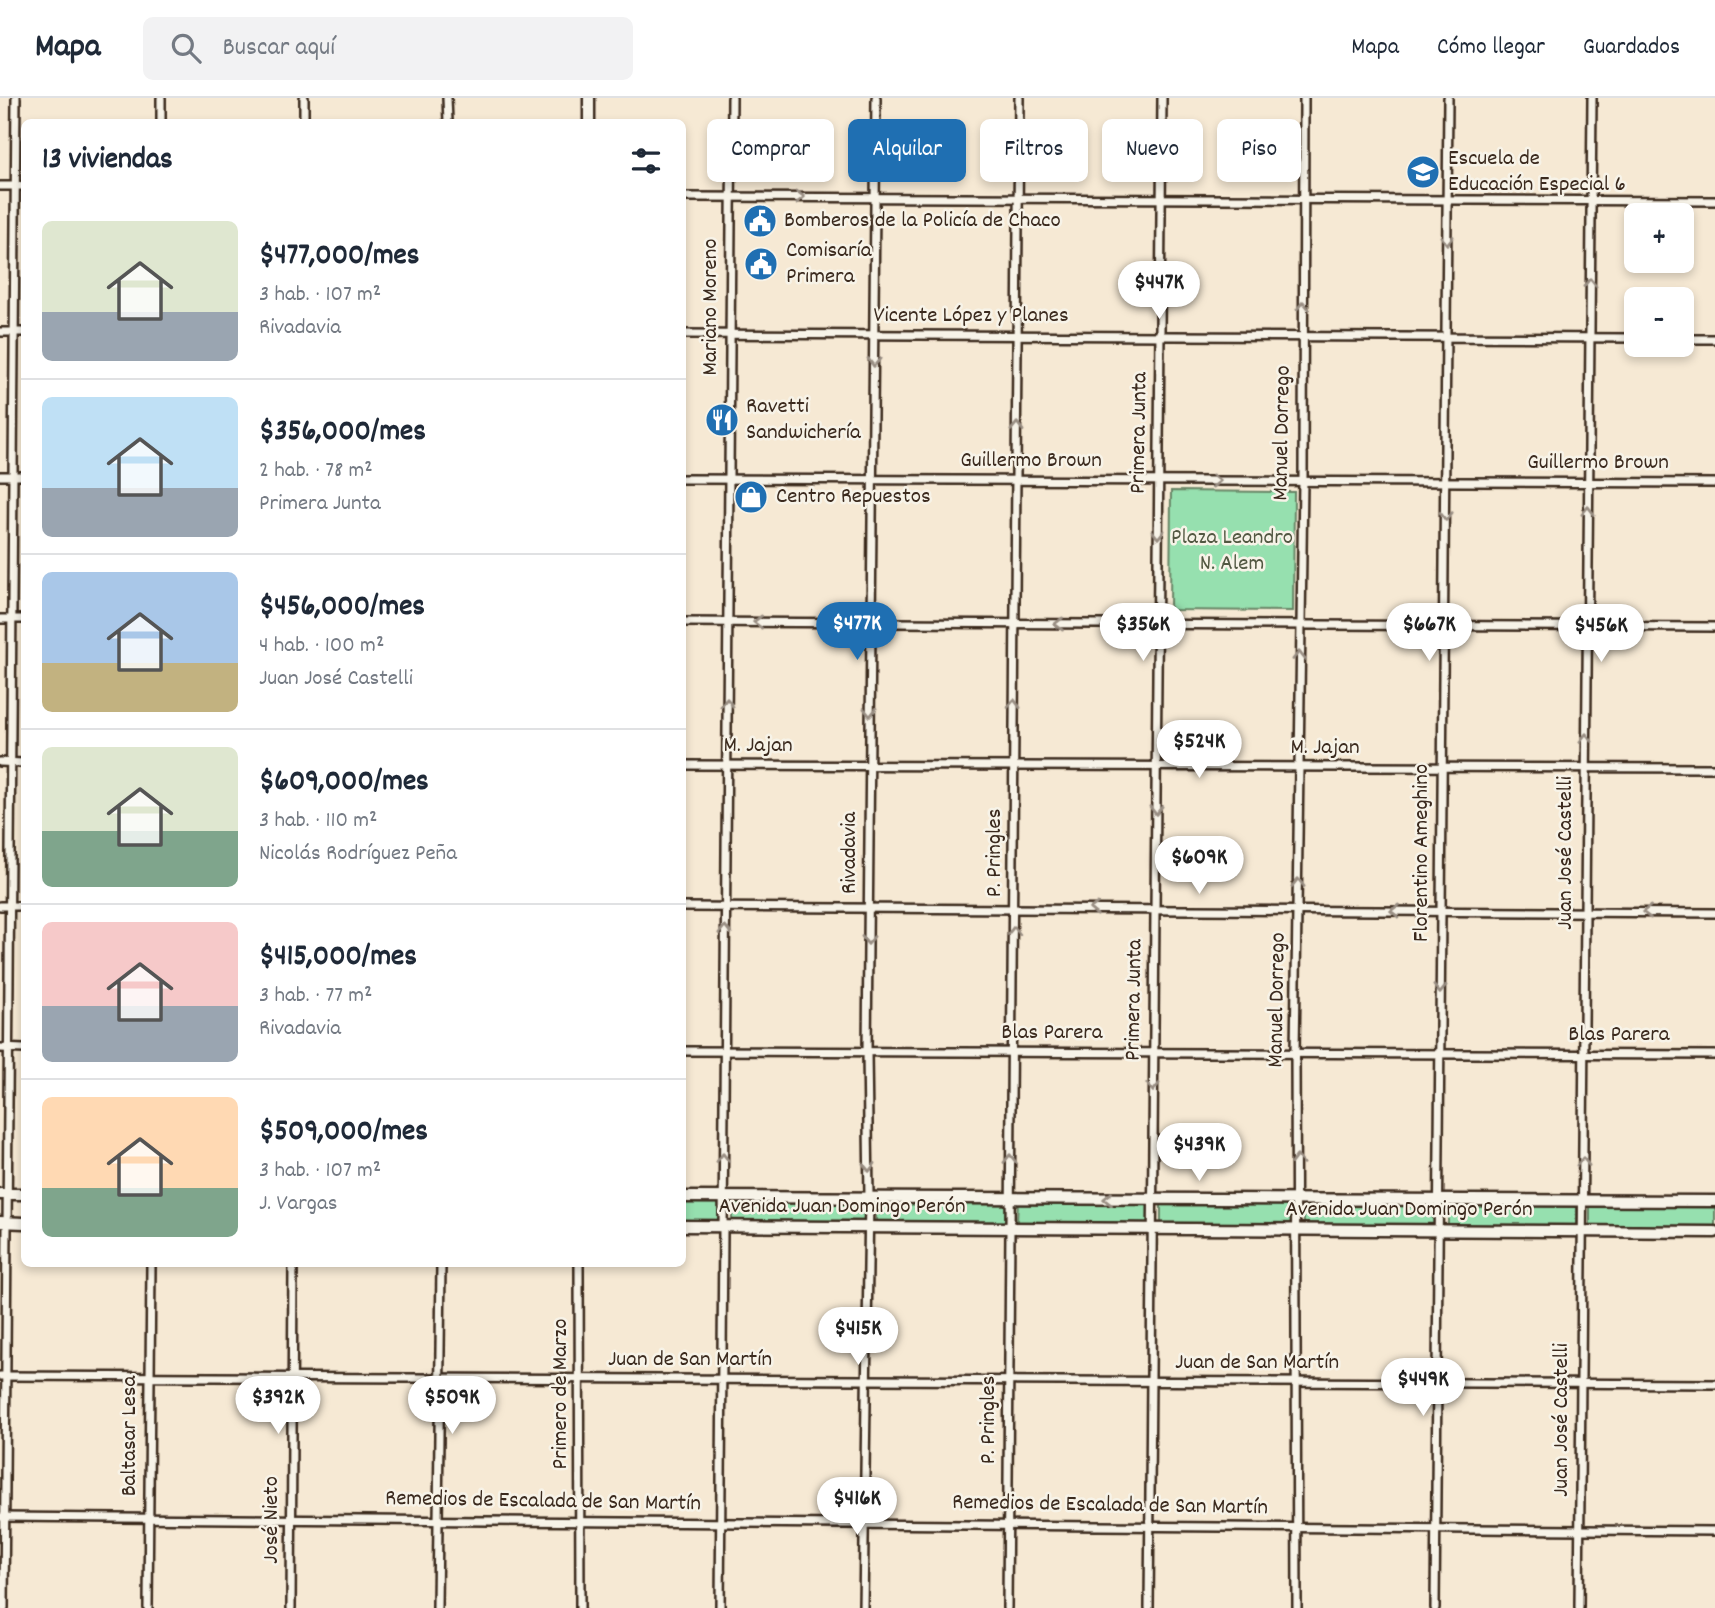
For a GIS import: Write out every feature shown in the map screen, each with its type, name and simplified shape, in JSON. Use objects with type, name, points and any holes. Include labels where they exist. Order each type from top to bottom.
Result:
[{"type":"main road","points":[[589,98],[589,119]]},
{"type":"main road","name":"Avenida Juan Domingo Perón","points":[[686,1197],[1715,1202]]},
{"type":"main road","name":"Avenida Juan Domingo Perón","points":[[686,1226],[1715,1232]]},
{"type":"street","points":[[4,1608],[4,1048],[10,906],[16,98]]},
{"type":"street","points":[[161,98],[161,119]]},
{"type":"street","points":[[304,98],[304,119]]},
{"type":"street","points":[[447,98],[448,119]]},
{"type":"street","name":"Mariano Moreno","points":[[720,1608],[732,98]]},
{"type":"street","name":"Rivadavia","points":[[863,1608],[869,1227],[867,1052],[876,98]]},
{"type":"street","name":"P. Pringles","points":[[1007,1608],[1019,98]]},
{"type":"street","name":"Primera Junta","points":[[1149,1608],[1162,98]]},
{"type":"street","name":"Manuel Dorrego","points":[[1297,1608],[1298,1198],[1295,1053],[1303,481],[1304,98]]},
{"type":"street","name":"Florentino Ameghino","points":[[1436,1608],[1448,98]]},
{"type":"street","name":"Juan José Castelli","points":[[1579,1608],[1592,98]]},
{"type":"street","points":[[0,186],[21,186]]},
{"type":"street","points":[[686,197],[1715,201]]},
{"type":"street","points":[[0,332],[21,332]]},
{"type":"street","name":"Vicente López y Planes","points":[[686,334],[1624,338]]},
{"type":"street","points":[[1694,339],[1715,339]]},
{"type":"street","points":[[0,476],[21,476]]},
{"type":"street","name":"Guillermo Brown","points":[[686,479],[1715,483]]},
{"type":"street","points":[[0,619],[21,619]]},
{"type":"street","points":[[686,622],[1715,627]]},
{"type":"street","points":[[0,762],[21,762]]},
{"type":"street","name":"M. Jajan","points":[[686,765],[1715,768]]},
{"type":"street","points":[[0,906],[21,906]]},
{"type":"street","points":[[686,907],[1715,913]]},
{"type":"street","name":"Blas Parera","points":[[686,1051],[1715,1055]]},
{"type":"street","name":"Baltasar Lesa","points":[[148,1608],[150,1267]]},
{"type":"street","name":"José Nieto","points":[[291,1608],[293,1267]]},
{"type":"street","points":[[437,1608],[440,1267]]},
{"type":"street","name":"Primero de Marzo","points":[[579,1267],[580,1608]]},
{"type":"street","name":"Juan de San Martín","points":[[3,1376],[1715,1384]]},
{"type":"street","name":"Remedios de Escalada de San Martín","points":[[2,1518],[149,1516],[720,1524],[1008,1523],[1715,1531]]},
{"type":"green space","name":"Plaza Leandro N. Alem","points":[[1171,491],[1294,492],[1293,611],[1170,610]]},
{"type":"green space","points":[[732,1200],[865,1201],[865,1222],[732,1222]]},
{"type":"green space","points":[[686,1201],[721,1201],[720,1222],[686,1221]]},
{"type":"green space","points":[[876,1201],[1007,1202],[1007,1223],[876,1222]]},
{"type":"green space","points":[[1018,1201],[1150,1202],[1150,1223],[1017,1222]]},
{"type":"green space","points":[[1292,1204],[1292,1224],[1161,1224],[1161,1205]]},
{"type":"green space","points":[[1304,1205],[1435,1205],[1435,1224],[1304,1225]]},
{"type":"green space","points":[[1448,1206],[1577,1206],[1576,1226],[1448,1225]]},
{"type":"green space","points":[[1715,1206],[1715,1226],[1590,1227],[1590,1207]]},
{"type":"place","name":"Escuela de Educación Especial 6","points":[[1423,172]]},
{"type":"place","name":"Bomberos de la Policía de Chaco","points":[[760,221]]},
{"type":"place","name":"Comisaría Primera","points":[[761,264]]},
{"type":"place","name":"Ravetti Sandwichería","points":[[722,420]]},
{"type":"place","name":"Centro Repuestos","points":[[751,497]]}]
